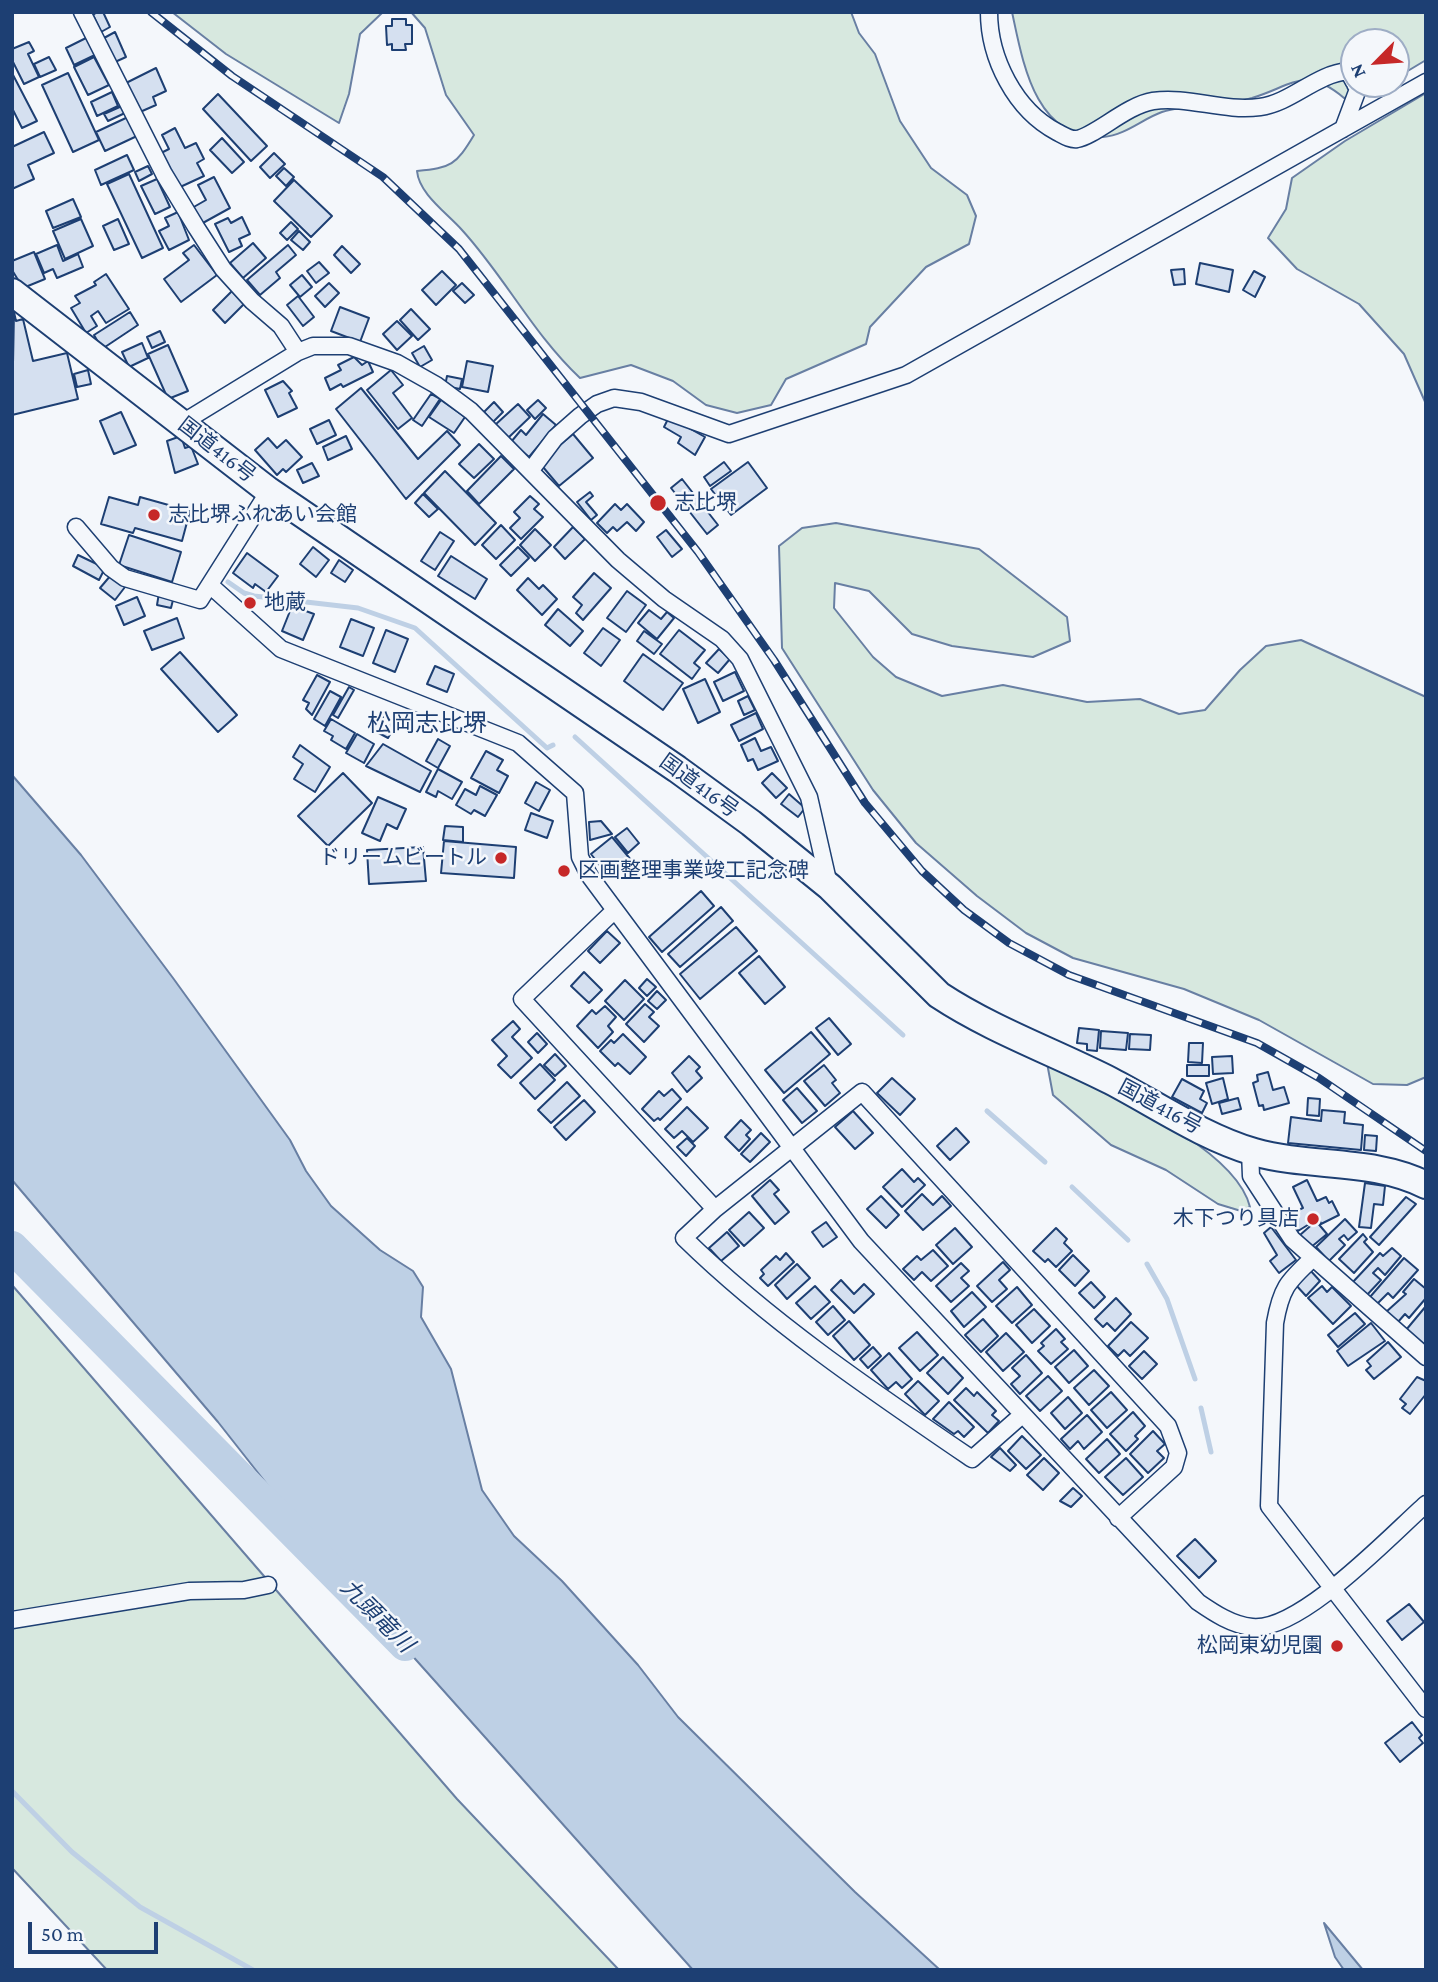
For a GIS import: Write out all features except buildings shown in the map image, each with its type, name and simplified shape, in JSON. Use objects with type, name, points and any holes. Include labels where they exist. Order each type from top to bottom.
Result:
[{"type":"highway","name":"国道416号","points":[[12,292],[269,491],[677,769],[830,887],[939,995],[961,1009],[1072,1061],[1224,1141],[1250,1151],[1270,1157],[1377,1169],[1426,1185]]},
{"type":"street","points":[[82,12],[164,174],[196,227],[223,269],[252,301],[281,326],[298,352]]},
{"type":"street","points":[[989,12],[989,36],[1001,68],[1023,106],[1043,125],[1069,138],[1078,139],[1114,117],[1151,101],[1177,100],[1231,110],[1264,107],[1334,72],[1340,72]]},
{"type":"street","points":[[531,470],[555,438],[580,416],[597,404],[614,398],[641,402],[729,434],[906,375],[1426,82]]},
{"type":"street","points":[[1343,129],[1355,98]]},
{"type":"street","points":[[182,424],[298,352],[313,346],[349,346],[397,363],[436,385],[471,411],[618,560],[664,599],[722,639],[740,659],[809,797],[830,887]]},
{"type":"street","points":[[76,527],[111,568],[125,578],[200,600],[269,491]]},
{"type":"street","points":[[211,586],[281,649],[518,743],[575,793],[580,857],[589,875],[861,1241],[1198,1602],[1231,1622],[1252,1627],[1272,1623],[1313,1604],[1426,1504]]},
{"type":"street","points":[[615,910],[522,999],[715,1209]]},
{"type":"street","points":[[1022,1415],[972,1459],[814,1348],[684,1238],[715,1209],[862,1092],[1168,1426],[1178,1453],[1174,1466],[1118,1518]]},
{"type":"street","points":[[1250,1151],[1251,1176],[1292,1239],[1426,1357]]},
{"type":"street","points":[[1312,1259],[1285,1285],[1275,1323],[1267,1499],[1269,1506],[1426,1709]]},
{"type":"street","points":[[12,1620],[189,1591],[244,1590],[268,1585]]},
{"type":"shaded area","points":[[172,12],[383,12],[360,34],[349,94],[339,123],[226,54]]},
{"type":"shaded area","points":[[411,12],[851,12],[859,33],[875,54],[900,121],[931,168],[967,195],[976,216],[969,244],[926,267],[870,327],[866,344],[786,379],[771,405],[737,413],[706,405],[673,381],[631,365],[580,378],[548,343],[477,248],[423,188],[417,171],[451,163],[462,153],[474,135],[446,95],[425,28]]},
{"type":"shaded area","points":[[1012,12],[1426,12],[1426,60],[1410,70],[1410,28],[1340,28],[1340,95],[1319,82],[1298,81],[1241,101],[1162,112],[1127,130],[1103,137],[1080,135],[1062,126],[1047,112],[1036,95],[1021,53]]},
{"type":"shaded area","points":[[1426,93],[1426,404],[1404,354],[1359,304],[1297,269],[1268,238],[1286,209],[1292,178],[1345,141]]},
{"type":"shaded area","points":[[836,523],[979,549],[1067,617],[1070,641],[1033,657],[952,646],[912,634],[869,591],[835,583],[834,608],[873,657],[896,677],[942,696],[1003,685],[1087,702],[1140,699],[1179,714],[1205,710],[1240,670],[1266,646],[1301,640],[1426,697],[1426,1077],[1407,1085],[1373,1084],[1259,1020],[1184,989],[1073,958],[1026,933],[977,896],[916,843],[873,790],[782,648],[779,546],[802,528]]},
{"type":"shaded area","points":[[1047,1063],[1163,1122],[1193,1142],[1220,1162],[1239,1184],[1250,1207],[1241,1211],[1218,1204],[1166,1170],[1111,1145],[1053,1095]]},
{"type":"shaded area","points":[[12,1285],[457,1799],[619,1970],[107,1970],[12,1868]]},
{"type":"water","points":[[12,775],[81,855],[173,978],[290,1140],[306,1171],[331,1206],[380,1250],[413,1271],[423,1287],[421,1317],[451,1369],[482,1490],[514,1536],[562,1581],[638,1665],[678,1717],[855,1892],[940,1970],[693,1970],[325,1558],[218,1422],[12,1180]]},
{"type":"water","points":[[1324,1923],[1363,1970],[1344,1970],[1335,1957]]},
{"type":"waterway","points":[[228,582],[254,596],[358,608],[415,628],[547,748],[553,745]]},
{"type":"waterway","points":[[575,737],[903,1035]]},
{"type":"waterway","points":[[987,1111],[1045,1162]]},
{"type":"waterway","points":[[1072,1187],[1128,1240]]},
{"type":"waterway","name":"九頭竜川","points":[[12,1247],[405,1645]]},
{"type":"waterway","points":[[1147,1264],[1167,1299],[1195,1379]]},
{"type":"waterway","points":[[1201,1408],[1211,1452]]},
{"type":"waterway","points":[[12,1791],[72,1852],[140,1907],[253,1970]]},
{"type":"railway","points":[[151,12],[232,76],[383,177],[459,249],[698,552],[774,660],[865,803],[922,871],[964,910],[1009,943],[1069,975],[1257,1043],[1319,1078],[1426,1151]]},
{"type":"place","name":"志比堺","points":[[658,503]]},
{"type":"place","name":"志比堺ふれあい会館","points":[[154,515]]},
{"type":"place","name":"地蔵","points":[[250,603]]},
{"type":"place","name":"ドリームビートル","points":[[501,858]]},
{"type":"place","name":"区画整理事業竣工記念碑","points":[[564,871]]},
{"type":"place","name":"木下つり具店","points":[[1313,1219]]},
{"type":"place","name":"松岡東幼児園","points":[[1337,1646]]},
{"type":"district","name":"松岡志比堺","points":[[427,724]]}]
